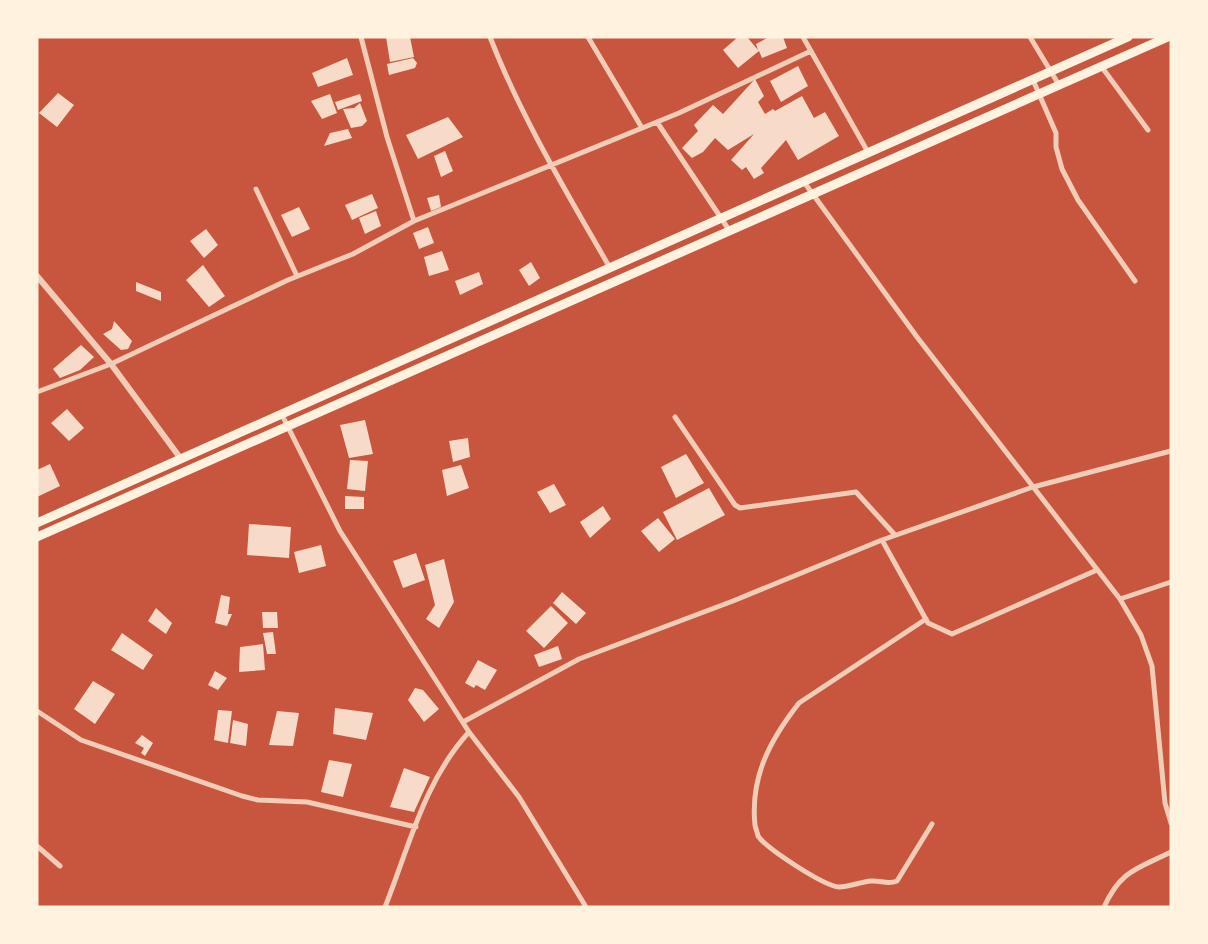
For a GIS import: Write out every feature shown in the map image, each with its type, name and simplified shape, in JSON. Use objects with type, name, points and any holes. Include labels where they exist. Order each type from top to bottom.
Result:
[{"type":"highway","points":[[37,523],[1125,37]]},
{"type":"highway","points":[[37,537],[1168,37]]},
{"type":"street","points":[[361,37],[387,137],[414,220]]},
{"type":"street","points":[[490,37],[502,67],[551,164],[610,268]]},
{"type":"street","points":[[587,37],[642,128]]},
{"type":"street","points":[[803,37],[869,153]]},
{"type":"street","points":[[1030,37],[1059,85]]},
{"type":"street","points":[[37,393],[111,364],[297,276],[353,254],[414,220],[657,122],[811,51]]},
{"type":"street","points":[[1101,66],[1148,130]]},
{"type":"street","points":[[1033,80],[1056,133],[1056,147],[1062,169],[1078,200],[1135,281]]},
{"type":"street","points":[[657,122],[729,230]]},
{"type":"street","points":[[804,182],[917,337],[1120,599],[1142,635],[1152,666],[1166,803],[1171,822]]},
{"type":"street","points":[[256,189],[297,276]]},
{"type":"street","points":[[37,276],[111,364],[181,459]]},
{"type":"street","points":[[281,412],[340,531],[469,732],[519,797],[586,907]]},
{"type":"street","points":[[675,417],[735,505],[740,508],[856,492],[895,535]]},
{"type":"street","points":[[463,722],[579,659],[733,601],[895,535],[1033,487],[1171,451]]},
{"type":"street","points":[[882,540],[928,623],[952,634],[1097,570]]},
{"type":"street","points":[[1120,599],[1171,582]]},
{"type":"street","points":[[926,619],[799,703],[788,717],[757,775],[755,827],[758,835],[769,847],[825,883],[838,887],[873,881],[897,881],[932,824]]},
{"type":"street","points":[[37,711],[90,744],[242,796],[258,800],[307,802],[416,827]]},
{"type":"street","points":[[384,907],[432,786],[443,765],[469,732]]},
{"type":"street","points":[[37,846],[60,866]]},
{"type":"street","points":[[1104,907],[1112,889],[1122,877],[1171,852]]},
{"type":"building","points":[[386,37],[410,37],[414,57],[390,62]]},
{"type":"building","points":[[738,37],[747,37],[758,50],[756,44],[769,37],[783,37],[787,48],[762,58],[759,51],[738,68],[723,50]]},
{"type":"building","points":[[347,58],[353,75],[318,87],[312,73]]},
{"type":"building","points":[[413,58],[417,63],[415,68],[389,75],[387,64]]},
{"type":"building","points":[[798,66],[808,86],[781,102],[770,81]]},
{"type":"building","points":[[755,79],[764,96],[758,102],[765,114],[802,96],[814,118],[825,112],[839,136],[798,160],[786,140],[761,168],[764,173],[754,179],[746,167],[742,170],[731,160],[754,134],[728,150],[715,138],[703,152],[692,158],[682,148],[698,131],[694,125],[713,105],[723,114]]},
{"type":"building","points":[[58,93],[74,105],[57,127],[39,113]]},
{"type":"building","points":[[330,94],[337,113],[322,119],[311,101]]},
{"type":"building","points":[[360,94],[362,101],[338,110],[335,102]]},
{"type":"building","points":[[360,103],[367,121],[362,126],[351,128],[343,109],[354,108]]},
{"type":"building","points":[[448,117],[463,137],[418,159],[406,135]]},
{"type":"building","points":[[348,129],[352,138],[324,146],[330,133]]},
{"type":"building","points":[[445,151],[453,171],[441,177],[434,156]]},
{"type":"building","points":[[372,194],[378,208],[352,220],[345,205]]},
{"type":"building","points":[[439,195],[441,207],[431,211],[427,198]]},
{"type":"building","points":[[299,207],[310,229],[292,237],[281,215]]},
{"type":"building","points":[[376,211],[381,226],[365,234],[359,218]]},
{"type":"building","points":[[428,227],[434,243],[419,249],[413,233]]},
{"type":"building","points":[[206,229],[218,245],[204,258],[190,241]]},
{"type":"building","points":[[442,251],[449,270],[429,276],[424,257]]},
{"type":"building","points":[[531,262],[540,278],[529,286],[519,270]]},
{"type":"building","points":[[203,265],[225,296],[209,307],[186,280]]},
{"type":"building","points":[[479,272],[483,284],[460,295],[455,281]]},
{"type":"building","points":[[136,282],[161,292],[161,301],[136,291]]},
{"type":"building","points":[[114,321],[132,341],[128,349],[121,350],[103,334],[112,329]]},
{"type":"building","points":[[81,345],[94,357],[80,370],[60,378],[53,369]]},
{"type":"building","points":[[67,409],[84,428],[69,441],[51,423]]},
{"type":"building","points":[[365,420],[373,454],[349,458],[340,425]]},
{"type":"building","points":[[468,438],[470,457],[453,462],[449,441]]},
{"type":"building","points":[[686,454],[704,483],[676,498],[661,467]]},
{"type":"building","points":[[350,460],[368,461],[365,491],[347,489]]},
{"type":"building","points":[[50,464],[60,486],[37,497],[37,470]]},
{"type":"building","points":[[461,465],[469,488],[447,496],[442,470]]},
{"type":"building","points":[[554,484],[566,505],[550,513],[537,492]]},
{"type":"building","points":[[709,488],[725,515],[677,540],[663,512]]},
{"type":"building","points":[[345,496],[364,497],[364,509],[345,509]]},
{"type":"building","points":[[603,506],[611,519],[590,538],[580,522]]},
{"type":"building","points":[[658,518],[675,539],[659,552],[641,531]]},
{"type":"building","points":[[249,524],[291,527],[289,558],[247,555]]},
{"type":"building","points":[[321,545],[326,566],[299,573],[294,552]]},
{"type":"building","points":[[416,553],[425,580],[403,588],[393,561]]},
{"type":"building","points":[[444,559],[454,602],[439,628],[426,619],[435,605],[425,565]]},
{"type":"building","points":[[562,592],[586,613],[576,624],[553,603]]},
{"type":"building","points":[[221,595],[230,597],[228,614],[232,614],[227,626],[215,623]]},
{"type":"building","points":[[551,606],[568,623],[544,648],[526,631]]},
{"type":"building","points":[[156,608],[172,623],[166,634],[148,621]]},
{"type":"building","points":[[262,612],[277,612],[278,628],[263,628]]},
{"type":"building","points":[[273,632],[276,654],[267,654],[263,633]]},
{"type":"building","points":[[122,633],[153,655],[143,670],[111,650]]},
{"type":"building","points":[[263,644],[265,670],[239,672],[240,647]]},
{"type":"building","points":[[558,646],[562,659],[539,667],[534,655]]},
{"type":"building","points":[[478,660],[497,670],[485,690],[465,683]]},
{"type":"building","points":[[215,671],[227,678],[218,690],[208,685]]},
{"type":"building","points":[[93,681],[115,694],[95,724],[74,709]]},
{"type":"building","points":[[415,688],[423,690],[439,709],[424,722],[408,700]]},
{"type":"building","points":[[335,708],[373,713],[366,740],[333,734]]},
{"type":"building","points":[[218,710],[232,711],[228,743],[214,740]]},
{"type":"building","points":[[277,711],[299,713],[293,746],[269,745]]},
{"type":"building","points":[[233,720],[248,724],[246,746],[230,743]]},
{"type":"building","points":[[142,735],[153,743],[145,756],[141,753],[144,748],[135,743]]},
{"type":"building","points":[[329,760],[352,764],[343,797],[321,792]]},
{"type":"building","points":[[404,768],[430,777],[414,812],[390,807]]}]
